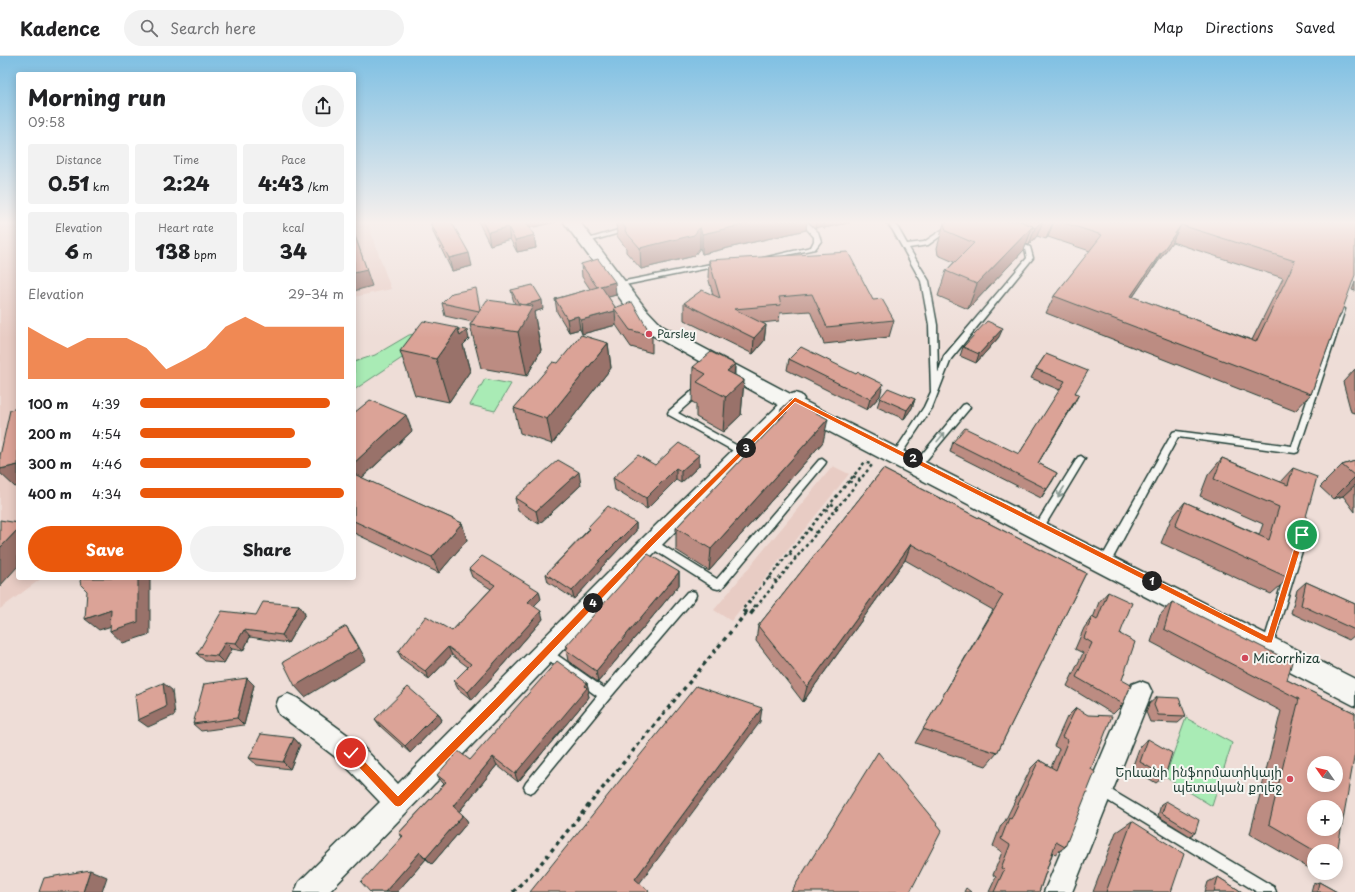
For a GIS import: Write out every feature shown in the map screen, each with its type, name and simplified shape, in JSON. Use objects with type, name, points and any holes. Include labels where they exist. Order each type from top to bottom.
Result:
[{"type":"street","points":[[601,260],[639,312],[656,330],[1039,526],[1355,693]]},
{"type":"street","points":[[607,260],[644,310],[660,327],[793,401],[899,451],[918,464]]},
{"type":"street","points":[[309,892],[546,653],[651,543],[793,401]]},
{"type":"street","points":[[1106,561],[1355,684]]},
{"type":"street","points":[[1058,892],[1140,692]]},
{"type":"street","points":[[288,706],[351,753],[398,803]]},
{"type":"lane","points":[[754,261],[758,260]]},
{"type":"lane","points":[[913,260],[925,281],[933,325],[933,397]]},
{"type":"lane","points":[[899,451],[933,397],[947,358],[1028,260]]},
{"type":"lane","points":[[625,283],[708,266],[731,264]]},
{"type":"lane","points":[[1106,561],[1176,434],[1294,450],[1343,303]]},
{"type":"lane","points":[[705,384],[672,413],[742,452]]},
{"type":"lane","points":[[918,464],[966,407]]},
{"type":"lane","points":[[1039,526],[1081,459]]},
{"type":"lane","points":[[651,543],[718,585],[822,462]]},
{"type":"lane","points":[[1269,641],[1302,535]]},
{"type":"lane","points":[[530,787],[605,695],[691,595]]},
{"type":"lane","points":[[546,653],[605,695]]},
{"type":"lane","points":[[1100,790],[1269,892]]},
{"type":"path","points":[[865,462],[872,465],[860,480],[750,615],[742,610],[865,462]]},
{"type":"path","points":[[853,476],[860,480]]},
{"type":"path","points":[[849,481],[856,485]]},
{"type":"path","points":[[831,504],[838,507]]},
{"type":"path","points":[[826,509],[833,513]]},
{"type":"path","points":[[809,529],[817,533]]},
{"type":"path","points":[[789,554],[796,558]]},
{"type":"path","points":[[769,577],[777,582]]},
{"type":"path","points":[[748,602],[756,607]]},
{"type":"path","points":[[513,892],[538,867],[746,613]]},
{"type":"shaded area","points":[[0,260],[16,260],[16,580],[39,580],[0,609]]},
{"type":"shaded area","points":[[356,260],[381,260],[391,289],[356,297]]},
{"type":"shaded area","points":[[833,466],[849,474],[731,621],[714,610]]},
{"type":"green space","points":[[419,333],[417,348],[356,389],[356,361],[375,355],[409,335]]},
{"type":"green space","points":[[485,379],[511,384],[495,411],[470,405]]},
{"type":"green space","points":[[1186,718],[1232,743],[1212,806],[1165,777]]},
{"type":"building","points":[[356,260],[363,260],[367,270],[356,273]]},
{"type":"building","points":[[599,260],[615,282],[597,287],[581,264]]},
{"type":"building","points":[[709,260],[852,260],[873,300],[882,299],[894,320],[827,327],[812,294],[779,297],[781,305],[734,309],[766,325],[754,338],[684,303],[702,290],[720,298]]},
{"type":"building","points":[[957,260],[1000,260],[977,284],[946,271]]},
{"type":"building","points":[[1082,260],[1156,260],[1131,296],[1256,342],[1295,261],[1292,260],[1355,260],[1355,275],[1311,394],[1054,296]]},
{"type":"building","points":[[533,285],[542,300],[524,305],[519,304],[511,290]]},
{"type":"building","points":[[601,286],[615,307],[615,311],[581,320],[578,316],[567,319],[555,299]]},
{"type":"building","points":[[476,288],[480,309],[479,311],[442,303],[452,293]]},
{"type":"building","points":[[487,300],[533,306],[518,332],[470,325]]},
{"type":"building","points":[[632,302],[652,336],[630,330],[614,308]]},
{"type":"building","points":[[423,321],[458,328],[436,359],[400,351]]},
{"type":"building","points":[[987,321],[1003,328],[979,354],[963,347]]},
{"type":"building","points":[[458,329],[467,330],[460,336]]},
{"type":"building","points":[[581,335],[608,343],[547,419],[514,408],[553,362],[558,363]]},
{"type":"building","points":[[801,347],[856,374],[858,372],[883,384],[870,399],[789,359]]},
{"type":"building","points":[[711,352],[735,364],[727,371],[744,380],[726,397],[697,382],[706,374],[693,367]]},
{"type":"building","points":[[1046,354],[1088,371],[1075,393],[1079,394],[1038,463],[1057,473],[1047,489],[953,442],[965,428],[1019,454],[1065,381],[1036,369]]},
{"type":"building","points":[[888,388],[915,399],[907,410],[880,398]]},
{"type":"building","points":[[370,400],[406,415],[356,461],[356,411]]},
{"type":"building","points":[[791,400],[828,419],[711,549],[676,528],[787,412],[781,409]]},
{"type":"building","points":[[16,408],[16,465],[0,469],[0,456],[10,410]]},
{"type":"building","points":[[679,443],[699,455],[681,471],[676,468],[646,498],[613,478],[638,455],[655,465]]},
{"type":"building","points":[[1222,458],[1288,485],[1293,468],[1317,477],[1289,578],[1175,526],[1185,502],[1269,540],[1279,507],[1214,479]]},
{"type":"building","points":[[558,460],[579,472],[536,511],[515,498]]},
{"type":"building","points":[[1355,461],[1355,476],[1342,465]]},
{"type":"building","points":[[883,469],[1086,573],[997,753],[923,729],[1003,595],[911,544],[807,687],[758,626]]},
{"type":"building","points":[[356,475],[462,523],[432,557],[356,522]]},
{"type":"building","points":[[608,506],[636,523],[598,561],[600,561],[572,591],[546,574],[590,529],[588,527]]},
{"type":"building","points":[[0,520],[16,523],[16,531],[0,548]]},
{"type":"building","points":[[648,554],[679,572],[596,671],[566,650],[568,647],[566,646]]},
{"type":"building","points":[[482,556],[539,591],[528,602],[541,611],[468,692],[454,681],[471,664],[448,647],[425,671],[398,652],[426,616],[452,631],[495,585],[469,569]]},
{"type":"building","points":[[138,580],[138,622],[110,631],[111,610],[85,619],[87,591],[81,585],[80,581]]},
{"type":"building","points":[[1306,582],[1355,604],[1355,630],[1301,605]]},
{"type":"building","points":[[1108,592],[1132,603],[1120,634],[1135,642],[1122,680],[1131,685],[1123,704],[1076,677],[1092,643],[1084,638],[1092,617],[1097,620]]},
{"type":"building","points":[[263,602],[299,605],[282,635],[244,630],[236,643],[225,642],[217,656],[197,654],[222,611],[256,615]]},
{"type":"building","points":[[1172,602],[1292,662],[1287,680],[1355,713],[1355,753],[1343,819],[1343,800],[1307,800],[1307,836],[1340,836],[1339,844],[1307,844],[1307,846],[1269,824],[1299,699],[1164,629]]},
{"type":"building","points":[[346,626],[359,648],[295,686],[283,662]]},
{"type":"building","points":[[557,661],[587,683],[585,686],[587,688],[515,774],[493,757],[453,806],[463,815],[426,858],[420,852],[385,892],[370,892],[361,882],[403,836],[399,833],[446,782],[437,775],[458,751],[470,760]]},
{"type":"building","points":[[247,678],[237,718],[193,724],[204,684]]},
{"type":"building","points":[[163,683],[166,707],[138,720],[135,695]]},
{"type":"building","points":[[696,686],[762,708],[635,879],[650,892],[530,892]]},
{"type":"building","points":[[408,687],[438,713],[405,746],[375,719]]},
{"type":"building","points":[[1157,697],[1179,698],[1186,716],[1158,715],[1154,705]]},
{"type":"building","points":[[1076,708],[1088,715],[1112,716],[1091,769],[1095,772],[1065,847],[1056,842],[1039,892],[994,892],[1004,870],[1001,868],[1010,845],[1001,839],[1009,818],[1011,819],[1039,760],[1056,770],[1068,740],[1062,737]]},
{"type":"building","points":[[261,734],[294,738],[283,762],[249,758]]},
{"type":"building","points":[[1148,739],[1172,753],[1165,776],[1140,762]]},
{"type":"building","points":[[878,752],[942,830],[910,892],[791,892]]},
{"type":"building","points":[[1166,801],[1199,820],[1195,833],[1162,813]]},
{"type":"building","points":[[1132,821],[1184,854],[1171,892],[1106,892]]},
{"type":"building","points":[[90,870],[83,892],[39,892],[44,878]]},
{"type":"building","points":[[1218,877],[1242,892],[1214,892]]},
{"type":"building","points":[[1319,882],[1337,892],[1317,892]]},
{"type":"building","points":[[966,888],[971,892],[964,892]]},
{"type":"place","name":"Parsley","points":[[649,334]]},
{"type":"place","name":"Micorrhiza","points":[[1245,658]]},
{"type":"place","name":"Երևանի ինֆորմատիկայի պետական քոլեջ","points":[[1290,779]]},
{"type":"route","points":[[351,753],[398,803],[651,543],[795,399],[1269,641],[1302,535]]}]
